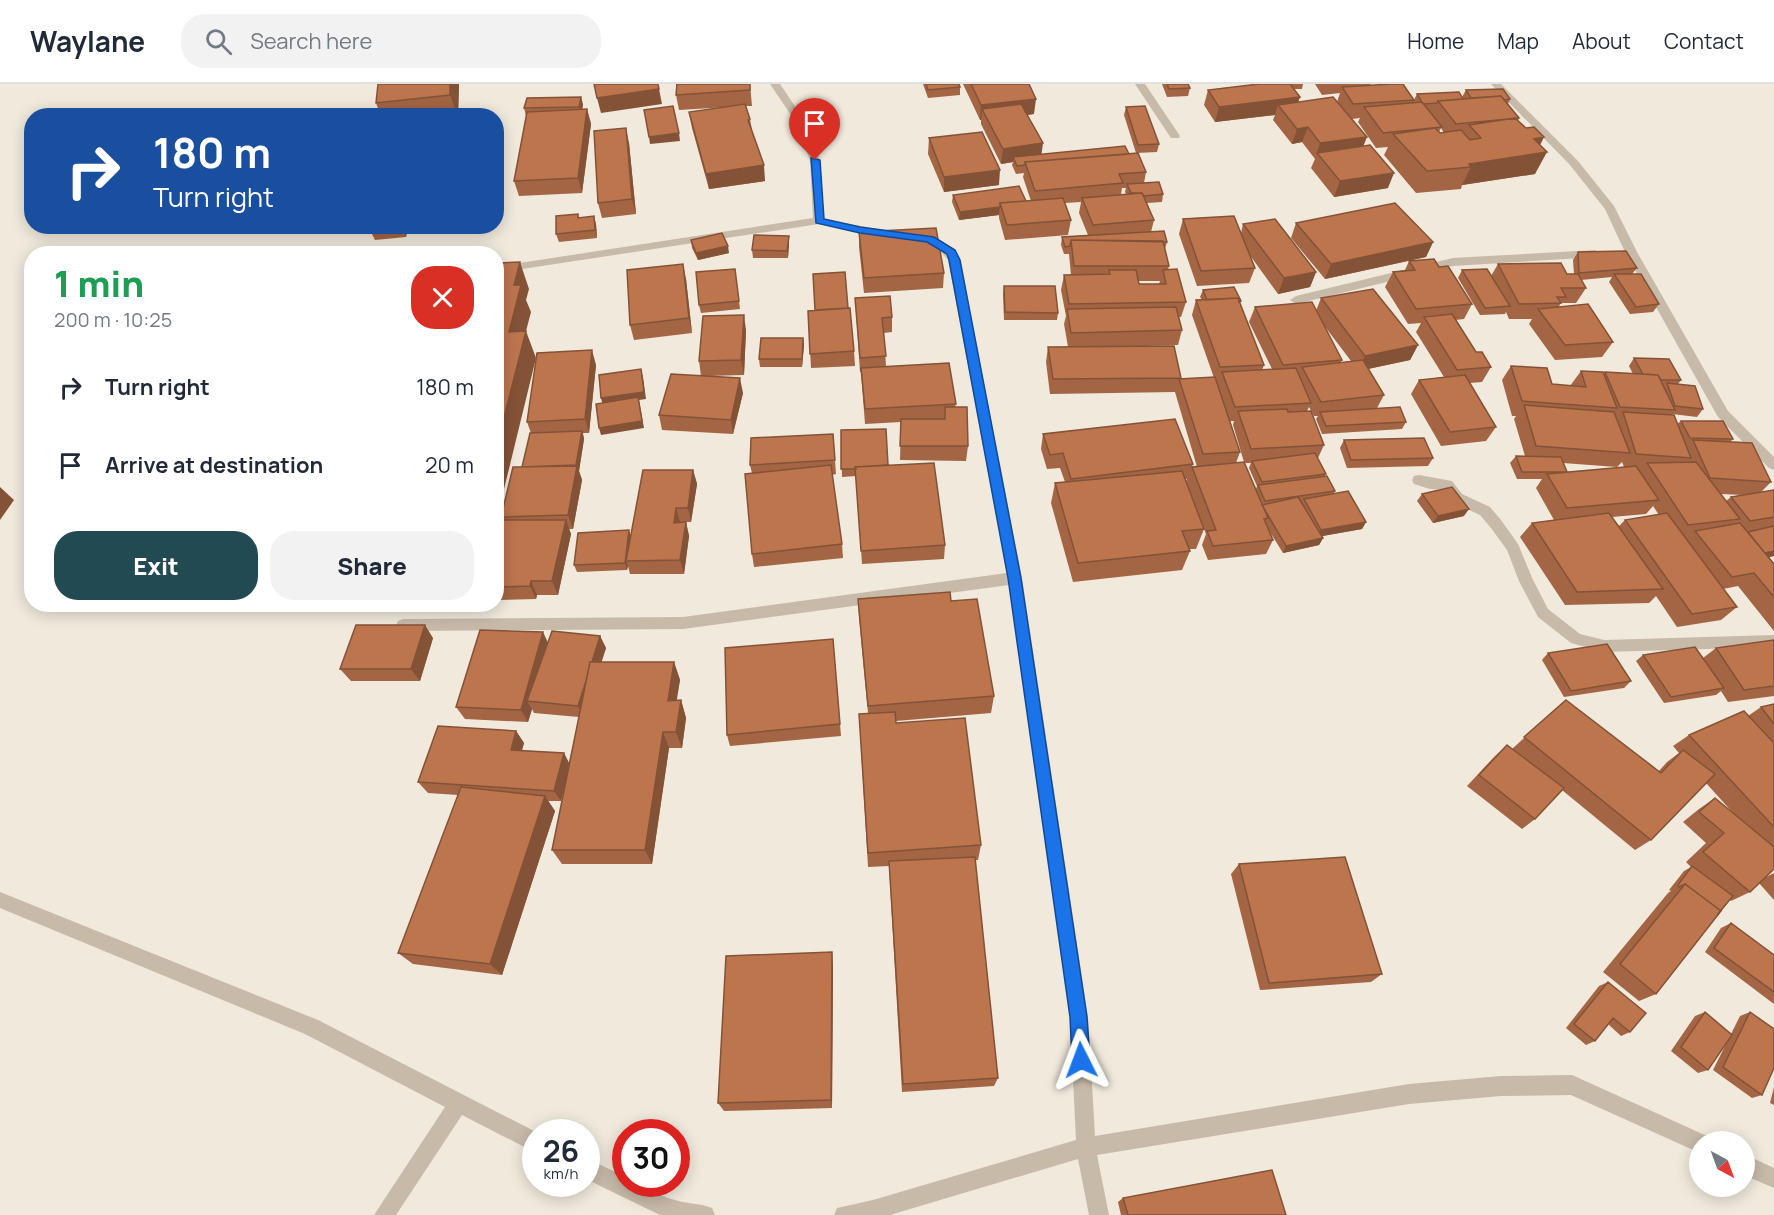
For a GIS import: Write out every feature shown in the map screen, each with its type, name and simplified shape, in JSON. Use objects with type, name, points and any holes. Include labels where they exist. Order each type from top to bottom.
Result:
[{"type":"street","points":[[776,84],[798,118],[815,160],[819,221]]},
{"type":"street","points":[[1140,84],[1175,136]]},
{"type":"street","points":[[1496,84],[1574,163],[1610,208],[1619,252],[1723,414],[1774,465]]},
{"type":"street","points":[[513,268],[819,221],[860,230],[930,239],[951,252],[1015,578],[1079,1017],[1086,1147],[1100,1215]]},
{"type":"street","points":[[1296,300],[1453,262],[1619,252]]},
{"type":"street","points":[[1419,480],[1430,484],[1447,485],[1457,498],[1485,511],[1513,548],[1526,581],[1543,613],[1576,639],[1604,646],[1774,641]]},
{"type":"street","points":[[388,626],[683,622],[1015,578]]},
{"type":"street","points":[[0,900],[311,1027],[522,1136]]},
{"type":"street","points":[[844,1215],[873,1210],[1086,1147],[1409,1094],[1501,1086],[1572,1085],[1689,1138]]},
{"type":"street","points":[[384,1215],[458,1105]]},
{"type":"street","points":[[1755,1169],[1774,1178]]},
{"type":"street","points":[[600,1175],[672,1210],[705,1215]]},
{"type":"building","points":[[378,84],[450,84],[450,95],[376,103]]},
{"type":"building","points":[[594,84],[658,84],[659,89],[597,98]]},
{"type":"building","points":[[677,84],[750,84],[750,90],[676,95]]},
{"type":"building","points":[[926,84],[959,84],[960,87],[928,90]]},
{"type":"building","points":[[971,84],[1029,84],[1036,99],[981,105]]},
{"type":"building","points":[[1167,84],[1188,84],[1190,88],[1169,89]]},
{"type":"building","points":[[1259,84],[1290,84],[1300,97],[1219,107],[1208,90]]},
{"type":"building","points":[[1403,84],[1414,100],[1353,104],[1342,87]]},
{"type":"building","points":[[1503,89],[1510,99],[1504,100],[1501,96],[1471,98],[1466,90]]},
{"type":"building","points":[[1459,92],[1463,99],[1423,104],[1417,94]]},
{"type":"building","points":[[1501,96],[1519,118],[1456,124],[1438,101]]},
{"type":"building","points":[[581,97],[579,107],[524,108],[527,98]]},
{"type":"building","points":[[1333,97],[1367,137],[1320,143],[1308,127],[1297,129],[1278,105]]},
{"type":"building","points":[[1422,102],[1442,127],[1383,133],[1364,107]]},
{"type":"building","points":[[745,104],[750,119],[748,120],[764,165],[706,174],[689,112]]},
{"type":"building","points":[[1021,104],[1043,143],[1003,149],[982,109]]},
{"type":"building","points":[[673,106],[679,133],[649,137],[644,110]]},
{"type":"building","points":[[1145,106],[1159,144],[1138,145],[1126,107]]},
{"type":"building","points":[[587,109],[578,178],[514,181],[527,112]]},
{"type":"building","points":[[1515,118],[1526,128],[1534,127],[1544,137],[1534,139],[1547,152],[1469,164],[1471,167],[1427,171],[1393,134],[1435,128],[1440,133],[1461,130],[1470,140],[1481,138],[1469,125]]},
{"type":"building","points":[[626,128],[632,199],[598,203],[594,131]]},
{"type":"building","points":[[982,132],[1000,170],[944,177],[929,138]]},
{"type":"building","points":[[1370,145],[1394,173],[1340,181],[1317,153]]},
{"type":"building","points":[[1125,146],[1129,154],[1025,162],[1025,165],[1017,166],[1013,157]]},
{"type":"building","points":[[1138,153],[1146,172],[1119,174],[1123,183],[1035,191],[1025,162]]},
{"type":"building","points":[[1159,182],[1163,194],[1144,196],[1142,193],[1131,193],[1127,184]]},
{"type":"building","points":[[1019,186],[1026,201],[1000,203],[1000,207],[960,212],[953,195]]},
{"type":"building","points":[[1142,193],[1154,220],[1093,225],[1082,198]]},
{"type":"building","points":[[1063,198],[1071,220],[1007,225],[1000,203]]},
{"type":"building","points":[[1395,203],[1433,242],[1331,264],[1296,223]]},
{"type":"building","points":[[578,214],[578,218],[594,216],[595,230],[556,234],[556,216]]},
{"type":"building","points":[[1234,216],[1255,268],[1201,271],[1183,219]]},
{"type":"building","points":[[1275,219],[1316,272],[1284,278],[1243,224]]},
{"type":"building","points":[[936,228],[944,273],[864,278],[859,232]]},
{"type":"building","points":[[1164,231],[1167,242],[1071,240],[1070,246],[1065,247],[1062,237]]},
{"type":"building","points":[[722,233],[728,246],[696,253],[691,240]]},
{"type":"building","points":[[754,235],[789,236],[787,251],[752,250]]},
{"type":"building","points":[[1071,240],[1163,241],[1169,266],[1074,266]]},
{"type":"building","points":[[1626,251],[1637,268],[1579,273],[1578,252]]},
{"type":"building","points":[[1434,259],[1439,267],[1448,266],[1472,304],[1416,309],[1393,272],[1415,270],[1409,261]]},
{"type":"building","points":[[520,262],[514,285],[521,285],[509,332],[526,331],[504,418],[504,263]]},
{"type":"building","points":[[1561,263],[1567,274],[1578,274],[1586,288],[1561,288],[1566,297],[1557,297],[1561,303],[1519,304],[1498,264]]},
{"type":"building","points":[[683,264],[689,318],[630,325],[627,270]]},
{"type":"building","points":[[735,269],[739,301],[699,305],[696,272]]},
{"type":"building","points":[[1177,269],[1186,302],[1069,304],[1064,275],[1110,274],[1109,270],[1136,270],[1139,284],[1166,284],[1163,270]]},
{"type":"building","points":[[1487,269],[1510,306],[1485,308],[1462,270]]},
{"type":"building","points":[[845,272],[848,308],[815,310],[813,274]]},
{"type":"building","points":[[1614,274],[1641,274],[1659,304],[1636,307]]},
{"type":"building","points":[[1004,286],[1055,286],[1058,313],[1005,312]]},
{"type":"building","points":[[1234,287],[1241,301],[1239,302],[1238,298],[1207,300],[1203,290]]},
{"type":"building","points":[[1373,289],[1418,345],[1365,356],[1321,298]]},
{"type":"building","points":[[890,296],[892,317],[882,318],[886,356],[860,358],[855,298]]},
{"type":"building","points":[[1238,298],[1264,365],[1220,367],[1196,300]]},
{"type":"building","points":[[1312,302],[1342,360],[1283,365],[1255,307]]},
{"type":"building","points":[[1588,304],[1613,342],[1565,345],[1538,309]]},
{"type":"building","points":[[1176,307],[1182,330],[1071,333],[1067,309]]},
{"type":"building","points":[[850,308],[854,351],[810,354],[808,311]]},
{"type":"building","points":[[1452,314],[1476,352],[1482,352],[1491,367],[1457,370],[1424,317]]},
{"type":"building","points":[[744,315],[741,360],[699,361],[703,316]]},
{"type":"building","points":[[761,338],[803,338],[802,359],[759,359]]},
{"type":"building","points":[[1174,346],[1181,378],[1053,379],[1048,347]]},
{"type":"building","points":[[592,350],[585,419],[527,422],[537,353]]},
{"type":"building","points":[[1634,358],[1669,359],[1681,380],[1661,380],[1658,375],[1643,374]]},
{"type":"building","points":[[1363,360],[1384,395],[1321,402],[1302,367]]},
{"type":"building","points":[[949,363],[956,404],[865,409],[861,368]]},
{"type":"building","points":[[1511,366],[1547,368],[1552,384],[1586,387],[1581,371],[1603,372],[1617,408],[1522,401]]},
{"type":"building","points":[[1296,368],[1311,403],[1235,407],[1222,372]]},
{"type":"building","points":[[641,369],[644,392],[601,398],[599,375]]},
{"type":"building","points":[[1605,372],[1658,375],[1675,410],[1620,407]]},
{"type":"building","points":[[671,374],[740,378],[731,420],[659,415]]},
{"type":"building","points":[[1465,375],[1496,427],[1450,432],[1419,380]]},
{"type":"building","points":[[1215,377],[1240,452],[1203,454],[1179,379]]},
{"type":"building","points":[[1667,383],[1695,386],[1703,409],[1675,406]]},
{"type":"building","points":[[638,397],[642,421],[599,428],[596,404]]},
{"type":"building","points":[[1524,405],[1614,412],[1630,453],[1536,446]]},
{"type":"building","points":[[945,407],[967,407],[968,446],[900,446],[901,419],[945,419]]},
{"type":"building","points":[[1400,407],[1406,422],[1326,426],[1320,412]]},
{"type":"building","points":[[1287,409],[1288,412],[1311,411],[1324,445],[1251,449],[1238,411]]},
{"type":"building","points":[[1623,412],[1674,415],[1691,458],[1636,454]]},
{"type":"building","points":[[1175,419],[1193,464],[1071,479],[1063,453],[1050,455],[1043,434]]},
{"type":"building","points":[[1681,421],[1723,421],[1733,439],[1690,438]]},
{"type":"building","points":[[886,429],[888,465],[841,469],[841,430]]},
{"type":"building","points":[[582,431],[576,465],[522,467],[530,433]]},
{"type":"building","points":[[833,434],[835,460],[750,465],[751,438]]},
{"type":"building","points":[[1424,438],[1433,458],[1351,460],[1344,440]]},
{"type":"building","points":[[1693,440],[1752,443],[1771,482],[1710,478]]},
{"type":"building","points":[[1315,453],[1326,474],[1262,482],[1252,461]]},
{"type":"building","points":[[1516,456],[1561,457],[1567,472],[1522,472]]},
{"type":"building","points":[[1244,462],[1268,518],[1264,519],[1273,540],[1213,546],[1207,531],[1216,530],[1192,467]]},
{"type":"building","points":[[1696,462],[1740,519],[1688,525],[1647,463]]},
{"type":"building","points":[[934,463],[945,545],[861,551],[855,467]]},
{"type":"building","points":[[831,465],[842,544],[752,554],[745,474]]},
{"type":"building","points":[[577,466],[568,515],[504,517],[504,504],[513,467]]},
{"type":"building","points":[[1636,466],[1659,500],[1567,508],[1547,474]]},
{"type":"building","points":[[643,470],[693,470],[688,508],[676,508],[674,523],[686,522],[680,560],[626,561]]},
{"type":"building","points":[[1182,471],[1204,529],[1182,531],[1190,551],[1078,563],[1055,483]]},
{"type":"building","points":[[1327,476],[1335,491],[1265,501],[1258,485]]},
{"type":"building","points":[[1452,487],[1469,509],[1438,516],[1422,494]]},
{"type":"building","points":[[1774,490],[1774,517],[1750,521],[1731,497]]},
{"type":"building","points":[[1348,491],[1366,522],[1321,530],[1304,499]]},
{"type":"building","points":[[1298,497],[1323,538],[1286,546],[1262,505]]},
{"type":"building","points":[[1609,513],[1663,589],[1577,592],[1532,523]]},
{"type":"building","points":[[1667,513],[1737,607],[1692,614],[1625,520]]},
{"type":"building","points":[[504,520],[566,520],[552,581],[531,581],[530,586],[504,587]]},
{"type":"building","points":[[1740,523],[1774,564],[1774,597],[1754,573],[1732,577],[1695,531]]},
{"type":"building","points":[[1774,526],[1774,551],[1765,553],[1748,532]]},
{"type":"building","points":[[629,530],[625,563],[574,565],[578,533]]},
{"type":"building","points":[[950,592],[951,601],[977,599],[994,696],[868,706],[858,599]]},
{"type":"building","points":[[356,625],[425,625],[411,669],[340,669]]},
{"type":"building","points":[[480,630],[543,632],[521,710],[456,707]]},
{"type":"building","points":[[552,631],[600,636],[578,706],[527,701]]},
{"type":"building","points":[[833,639],[840,724],[727,735],[725,648]]},
{"type":"building","points":[[1774,640],[1774,686],[1744,690],[1716,648]]},
{"type":"building","points":[[1607,644],[1631,681],[1571,691],[1548,653]]},
{"type":"building","points":[[1695,647],[1724,688],[1671,697],[1643,655]]},
{"type":"building","points":[[590,662],[674,662],[668,701],[681,700],[676,732],[663,732],[645,850],[552,850]]},
{"type":"building","points":[[1566,700],[1661,773],[1683,750],[1715,774],[1651,840],[1524,737]]},
{"type":"building","points":[[1774,704],[1774,724],[1761,707]]},
{"type":"building","points":[[1744,711],[1774,743],[1774,827],[1689,735]]},
{"type":"building","points":[[895,712],[896,723],[965,718],[981,845],[868,853],[859,714]]},
{"type":"building","points":[[438,726],[516,731],[511,750],[564,753],[554,791],[418,782]]},
{"type":"building","points":[[1507,745],[1564,788],[1535,819],[1479,775]]},
{"type":"building","points":[[461,787],[545,796],[490,964],[398,953]]},
{"type":"building","points":[[1715,798],[1774,847],[1774,869],[1750,892],[1703,852],[1724,833],[1699,812]]},
{"type":"building","points":[[975,857],[998,1078],[903,1084],[889,861]]},
{"type":"building","points":[[1345,857],[1382,974],[1269,983],[1239,864]]},
{"type":"building","points":[[1692,866],[1733,896],[1721,911],[1685,884],[1679,887],[1678,885]]},
{"type":"building","points":[[1685,884],[1721,911],[1656,994],[1620,964]]},
{"type":"building","points":[[1731,923],[1774,955],[1774,992],[1714,948]]},
{"type":"building","points":[[832,952],[831,1100],[718,1103],[726,956]]},
{"type":"building","points":[[1608,982],[1646,1013],[1630,1032],[1613,1018],[1595,1041],[1574,1024]]},
{"type":"building","points":[[1705,1012],[1732,1035],[1708,1070],[1681,1047]]},
{"type":"building","points":[[1750,1012],[1774,1029],[1774,1068],[1762,1095],[1723,1067]]},
{"type":"building","points":[[1272,1170],[1286,1215],[1128,1215],[1123,1198]]},
{"type":"route","points":[[815,160],[819,221],[860,230],[930,239],[951,252],[954,260],[1015,578],[1079,1017],[1081,1060]]}]
